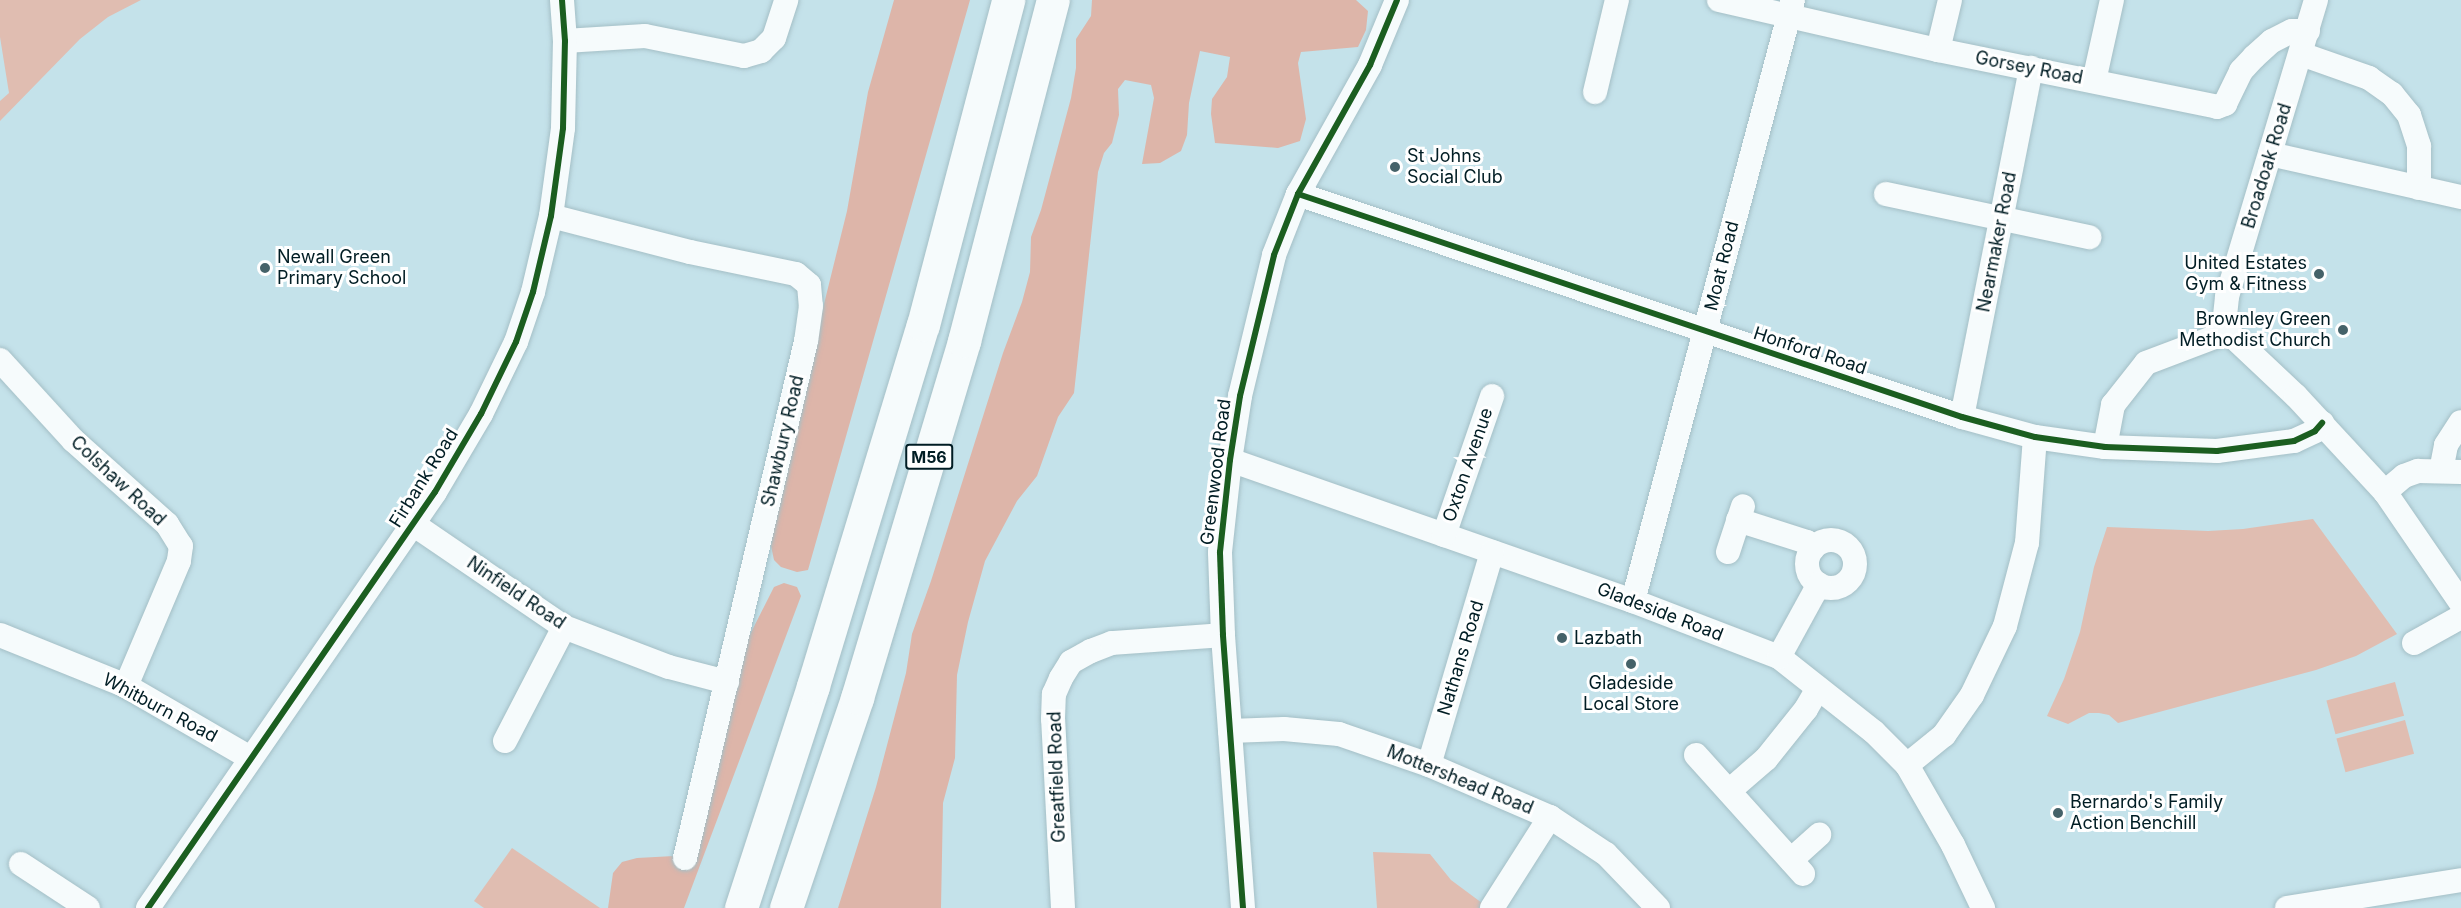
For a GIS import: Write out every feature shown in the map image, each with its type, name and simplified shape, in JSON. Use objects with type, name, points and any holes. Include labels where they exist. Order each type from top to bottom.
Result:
[{"type":"highway","name":"M56","points":[[741,908],[813,686],[923,325],[1008,0]]},
{"type":"highway","name":"M56","points":[[799,908],[857,698],[964,341],[1053,0]]},
{"type":"highway","name":"M56","points":[[718,908],[813,686]]},
{"type":"highway","name":"M56","points":[[786,908],[857,698]]},
{"type":"street","name":"Firbank Road","points":[[148,908],[413,524],[481,414],[516,342],[533,292],[551,216],[563,128],[565,41],[562,0]]},
{"type":"street","points":[[565,41],[645,36],[744,56],[761,51],[774,38],[786,0]]},
{"type":"street","name":"Greenwood Road","points":[[1243,908],[1222,635],[1220,552],[1230,460],[1257,321],[1274,255],[1298,194],[1370,65],[1397,0]]},
{"type":"street","points":[[1595,92],[1617,0]]},
{"type":"street","name":"Gorsey Road","points":[[1719,0],[1791,9],[1938,50],[2217,106],[2225,104],[2241,71],[2272,41],[2292,32],[2304,42]]},
{"type":"street","points":[[1938,50],[1950,0]]},
{"type":"street","points":[[2094,81],[2112,0]]},
{"type":"street","name":"Broadoak Road","points":[[2228,332],[2224,324],[2223,310],[2316,0]]},
{"type":"street","name":"Moat Road","points":[[1633,601],[1791,9]]},
{"type":"street","points":[[2304,42],[2369,78],[2392,94],[2409,115],[2420,146],[2419,188]]},
{"type":"street","name":"Nearmaker Road","points":[[1962,417],[2031,68]]},
{"type":"street","points":[[2270,154],[2461,197]]},
{"type":"street","name":"Honford Road","points":[[1298,194],[1962,417],[2035,437],[2105,447],[2217,451],[2294,441],[2315,431],[2322,423]]},
{"type":"street","points":[[1886,194],[2089,237]]},
{"type":"street","name":"Shawbury Road","points":[[551,216],[690,252],[796,274],[809,285],[811,306],[806,341],[685,858]]},
{"type":"street","points":[[2105,447],[2113,405],[2146,363],[2228,332],[2322,423],[2385,492],[2461,603]]},
{"type":"street","name":"Colshaw Road","points":[[3,368],[73,440],[167,524],[181,546],[179,561],[126,686]]},
{"type":"street","name":"Oxton Avenue","points":[[1444,535],[1492,396]]},
{"type":"street","points":[[2385,492],[2404,476],[2418,471],[2451,471],[2446,445],[2461,422]]},
{"type":"street","points":[[1908,765],[1944,735],[1972,695],[2005,626],[2027,543],[2035,437]]},
{"type":"street","name":"Gladeside Road","points":[[1230,460],[1633,601],[1779,657],[1874,732],[1908,765],[1953,846],[1983,908]]},
{"type":"street","points":[[1728,552],[1741,512],[1807,542],[1812,549]]},
{"type":"street","name":"Ninfield Road","points":[[413,524],[564,627],[669,667],[727,682]]},
{"type":"street","points":[[1825,540],[1833,540],[1848,547],[1855,562],[1854,570],[1846,583],[1831,588],[1819,584],[1808,571],[1808,556],[1812,549],[1825,540]]},
{"type":"street","name":"Nathans Road","points":[[1429,765],[1492,552]]},
{"type":"street","points":[[1779,657],[1819,584]]},
{"type":"street","points":[[2414,643],[2461,617]]},
{"type":"street","points":[[505,741],[564,627]]},
{"type":"street","name":"Whitburn Road","points":[[0,635],[126,686],[250,758]]},
{"type":"street","name":"Greatfield Road","points":[[1063,908],[1053,719],[1054,694],[1061,678],[1071,662],[1090,651],[1112,643],[1222,635]]},
{"type":"street","points":[[1729,791],[1766,759],[1806,709],[1818,688]]},
{"type":"street","name":"Mottershead Road","points":[[1230,731],[1284,729],[1339,734],[1429,765],[1550,817],[1606,854],[1658,908]]},
{"type":"street","points":[[1696,755],[1797,867],[1819,835]]},
{"type":"street","points":[[1492,908],[1550,817]]},
{"type":"street","points":[[21,864],[88,908]]},
{"type":"street","points":[[2288,908],[2461,880]]},
{"type":"shaded area","points":[[0,0],[141,0],[108,17],[80,39],[0,121],[0,101],[9,93],[0,37]]},
{"type":"shaded area","points":[[894,0],[970,0],[808,570],[797,572],[781,567],[774,560],[771,546],[778,490],[847,211],[868,92]]},
{"type":"shaded area","points":[[1092,0],[1356,0],[1368,11],[1366,30],[1358,47],[1301,52],[1298,63],[1306,119],[1300,141],[1278,148],[1215,143],[1211,114],[1212,99],[1227,77],[1230,57],[1200,51],[1189,103],[1187,135],[1181,151],[1160,163],[1142,164],[1154,98],[1151,85],[1125,80],[1118,89],[1119,115],[1112,143],[1104,153],[1098,172],[1074,393],[1058,417],[1037,476],[1017,501],[985,561],[968,622],[957,675],[955,758],[943,803],[941,908],[838,908],[876,787],[906,673],[912,634],[1003,353],[1022,302],[1030,272],[1031,237],[1041,210],[1071,98],[1076,68],[1076,39],[1091,16]]},
{"type":"shaded area","points":[[2313,519],[2397,634],[2356,656],[2316,670],[2118,723],[2109,715],[2099,713],[2089,713],[2068,724],[2047,716],[2064,679],[2080,632],[2094,567],[2107,527],[2208,531],[2243,529]]},
{"type":"shaded area","points":[[784,583],[797,587],[801,596],[684,908],[608,908],[613,873],[622,862],[637,858],[674,856],[738,658],[774,587]]},
{"type":"shaded area","points":[[2395,682],[2404,716],[2335,734],[2326,700]]},
{"type":"shaded area","points":[[2405,720],[2414,754],[2345,772],[2336,738]]},
{"type":"shaded area","points":[[512,848],[600,908],[484,908],[474,901]]},
{"type":"shaded area","points":[[1373,852],[1430,854],[1451,880],[1482,903],[1479,908],[1377,908]]},
{"type":"cycle path","points":[[148,908],[435,492],[481,414],[516,342],[533,292],[551,216],[563,128],[565,41],[562,0]]},
{"type":"cycle path","points":[[1243,908],[1223,635],[1220,552],[1240,396],[1274,255],[1298,194],[1370,65],[1397,0]]},
{"type":"cycle path","points":[[1298,194],[1962,417],[2035,437],[2105,447],[2217,451],[2294,441],[2315,431],[2322,423]]},
{"type":"place","name":"St Johns Social Club","points":[[1395,167]]},
{"type":"place","name":"Newall Green Primary School","points":[[265,268]]},
{"type":"place","name":"United Estates Gym & Fitness","points":[[2319,274]]},
{"type":"place","name":"Brownley Green Methodist Church","points":[[2343,330]]},
{"type":"place","name":"Lazbath","points":[[1562,638]]},
{"type":"place","name":"Gladeside Local Store","points":[[1631,664]]},
{"type":"place","name":"Bernardo's Family Action Benchill","points":[[2058,813]]}]
